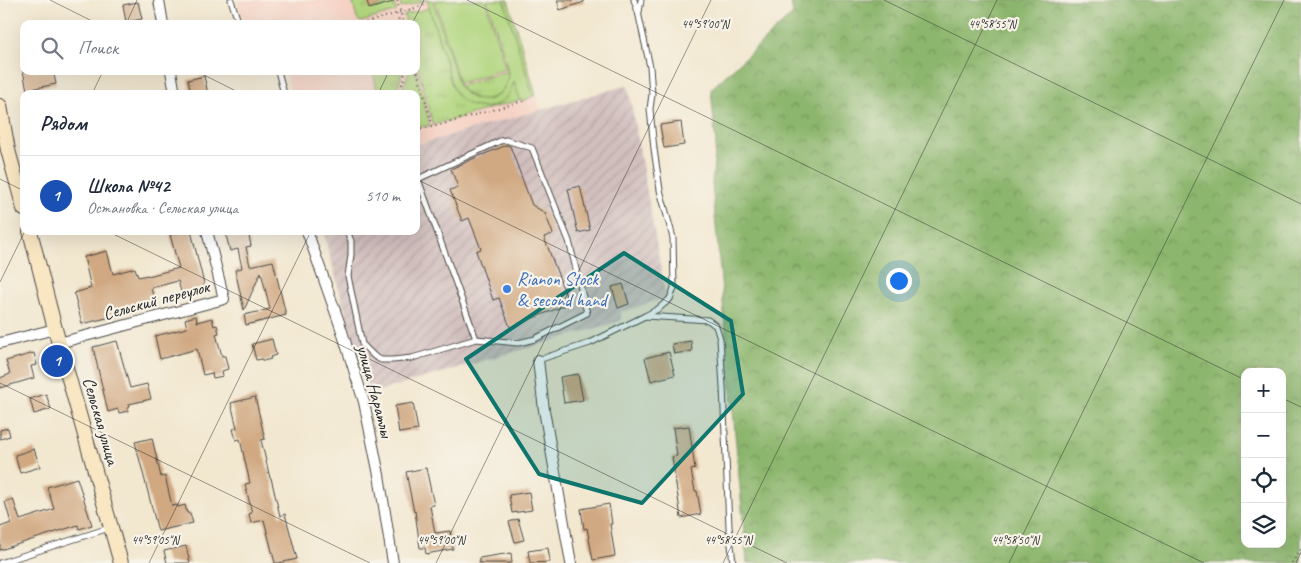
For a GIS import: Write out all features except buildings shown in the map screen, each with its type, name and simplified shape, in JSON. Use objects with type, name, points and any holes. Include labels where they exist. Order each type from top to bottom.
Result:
[{"type":"main road","points":[[0,106],[8,150],[20,194]]},
{"type":"main road","name":"Сельская улица","points":[[31,235],[57,336],[121,563]]},
{"type":"street","points":[[159,0],[162,20]]},
{"type":"street","points":[[172,75],[174,90]]},
{"type":"street","name":"Сельский переулок","points":[[57,336],[224,299],[208,235]]},
{"type":"street","name":"улица Наратлы","points":[[308,235],[340,325],[364,402],[379,475],[393,563]]},
{"type":"street","points":[[0,343],[57,336]]},
{"type":"street","points":[[538,360],[544,410],[571,563]]},
{"type":"lane","points":[[232,0],[238,20]]},
{"type":"lane","points":[[538,360],[590,342],[645,316],[658,309],[670,299],[674,288],[673,238],[660,190],[654,149],[650,109],[652,94],[650,67],[634,0]]},
{"type":"lane","points":[[638,12],[641,0]]},
{"type":"lane","points":[[279,75],[283,90]]},
{"type":"lane","points":[[349,235],[351,241],[351,256],[348,276],[362,344],[381,360],[412,358],[476,338],[518,343],[536,339],[587,313],[569,240],[532,148],[506,140],[500,141],[420,178]]},
{"type":"lane","points":[[420,187],[476,338]]},
{"type":"lane","points":[[645,316],[708,320],[716,326],[721,349],[733,563]]},
{"type":"lane","points":[[0,562],[112,528]]},
{"type":"path","points":[[397,0],[400,20]]},
{"type":"path","points":[[375,20],[428,4]]},
{"type":"path","points":[[399,13],[402,20]]},
{"type":"path","points":[[399,90],[404,75]]},
{"type":"path","points":[[418,75],[433,127]]},
{"type":"path","points":[[420,129],[433,127],[523,101]]},
{"type":"path","points":[[1292,563],[1301,549]]},
{"type":"highlighted area","points":[[624,253],[731,321],[743,394],[642,503],[539,474],[466,359]]},
{"type":"shaded area","points":[[237,0],[508,0],[541,110],[420,144],[420,90],[290,90],[286,75],[420,75],[420,20],[244,20],[242,18]]},
{"type":"shaded area","points":[[628,85],[666,298],[621,312],[621,321],[368,394],[324,235],[420,235],[420,144]]},
{"type":"green space","points":[[352,0],[367,0],[370,9],[387,4],[386,0],[393,0],[397,11],[368,20],[357,19]]},
{"type":"green space","points":[[399,0],[427,0],[401,8]]},
{"type":"green space","points":[[427,0],[433,0],[459,86],[470,97],[486,100],[498,95],[504,88],[508,76],[507,66],[487,0],[504,0],[533,96],[523,101],[520,100],[514,81],[506,97],[494,106],[476,107],[461,99],[452,85]]},
{"type":"green space","points":[[435,0],[485,0],[506,69],[459,83]]},
{"type":"green space","points":[[504,0],[508,0],[536,95],[533,96]]},
{"type":"green space","points":[[787,0],[1301,0],[1301,563],[747,563],[712,183],[716,144],[711,89],[793,14],[791,2]]},
{"type":"green space","points":[[429,8],[452,85],[456,93],[470,105],[479,107],[494,106],[507,96],[514,80],[520,100],[433,125],[420,75],[420,20],[405,20],[404,15]]},
{"type":"green space","points":[[508,71],[507,81],[503,89],[497,95],[490,98],[474,98],[459,86]]},
{"type":"green space","points":[[374,75],[401,75],[396,90],[377,90]]},
{"type":"green space","points":[[408,75],[417,75],[430,126],[420,127],[420,90],[402,90]]},
{"type":"place","name":"Rianon Stock & second hand","points":[[507,289]]},
{"type":"place","name":"Школа №42","points":[[57,361]]}]
